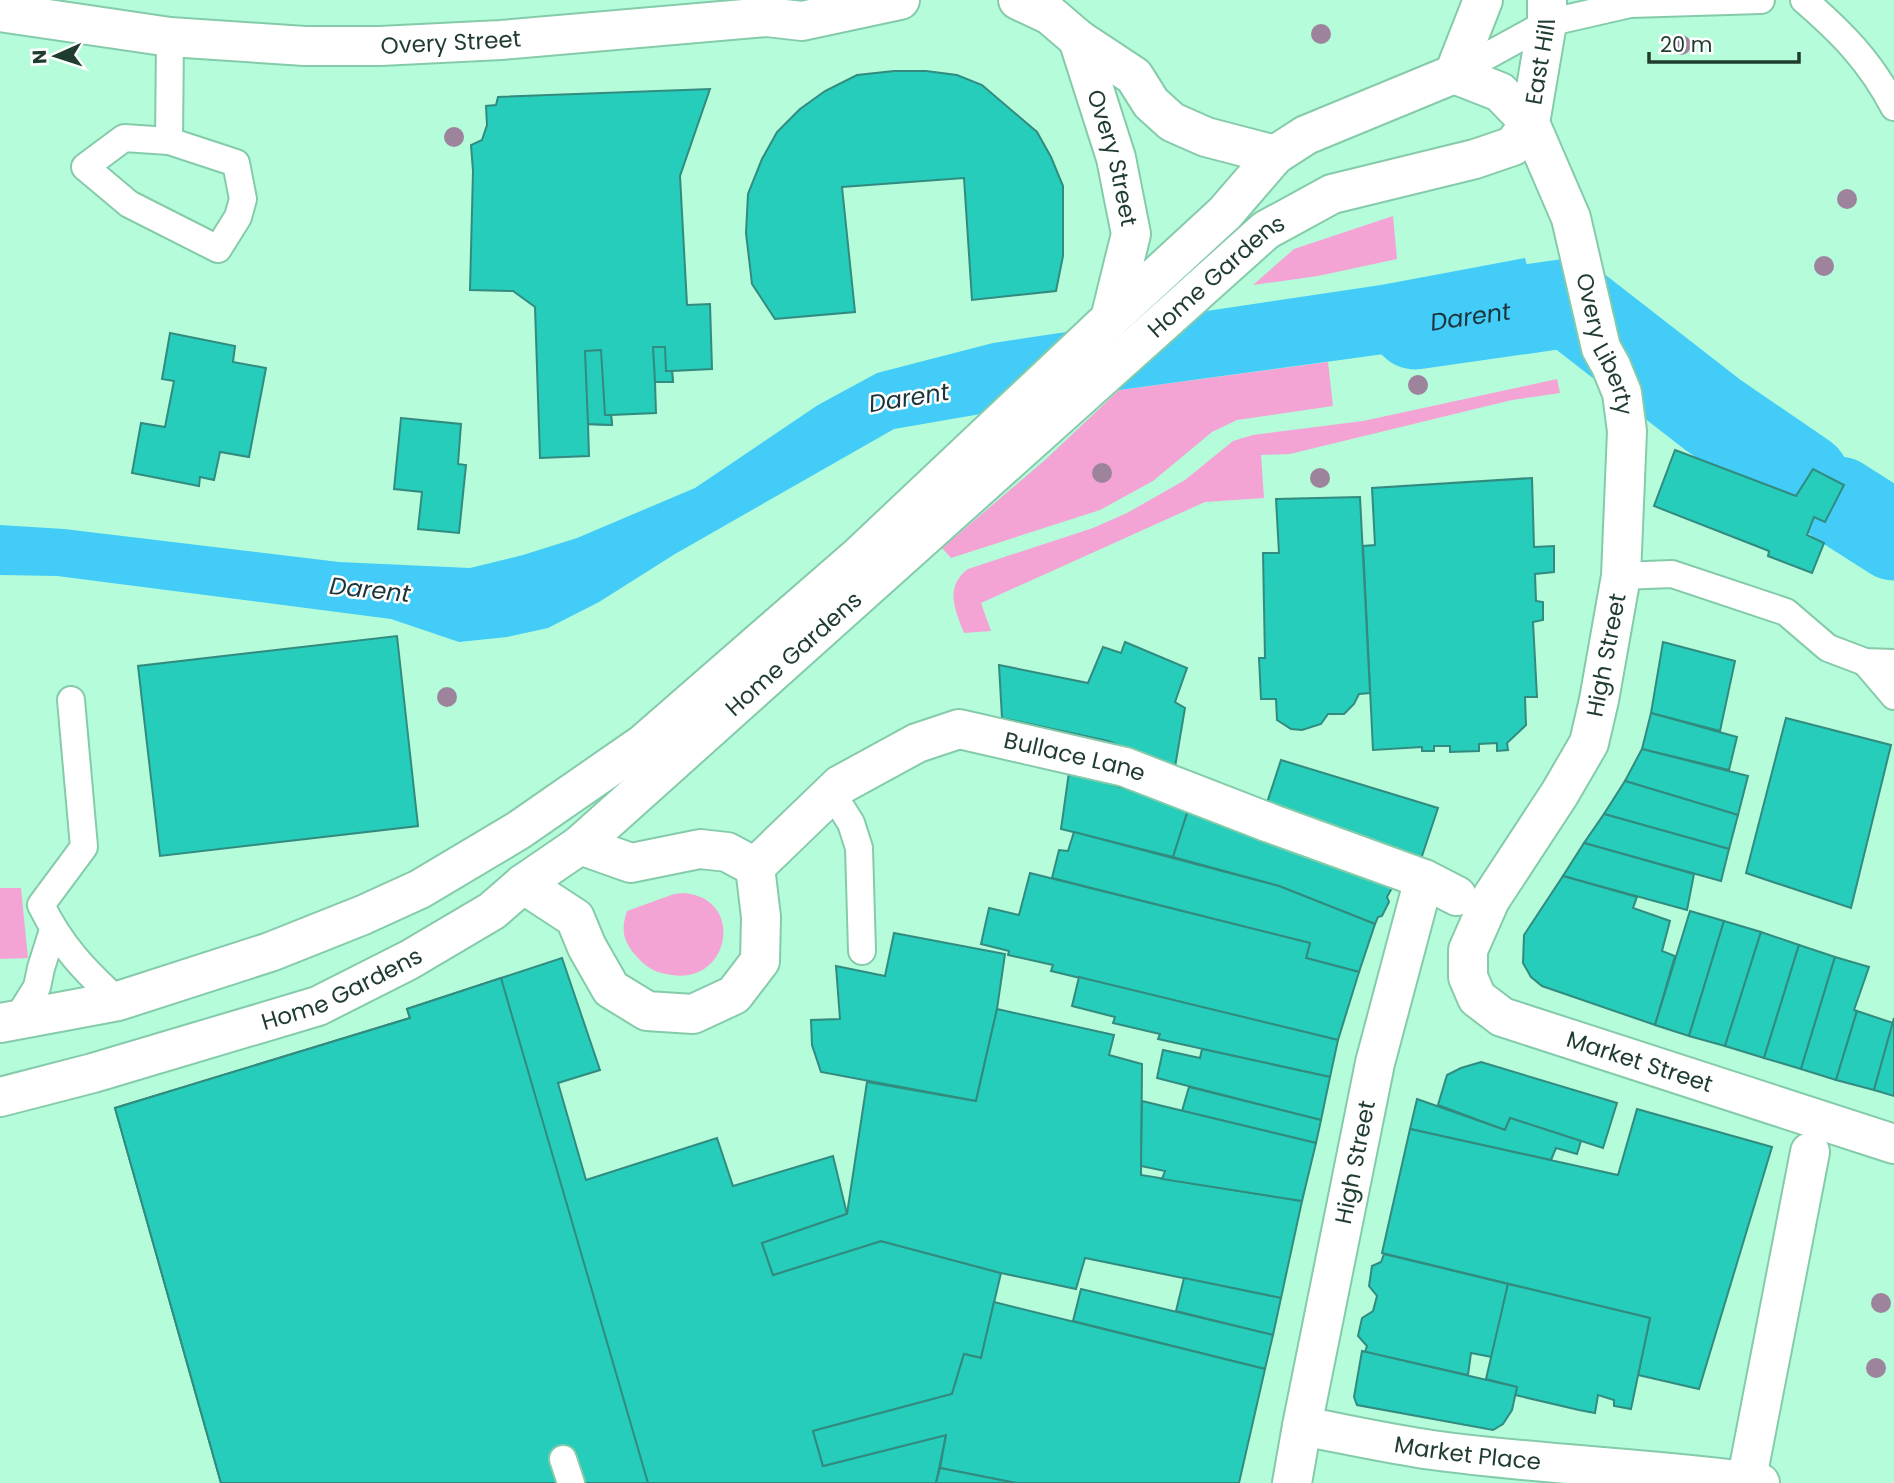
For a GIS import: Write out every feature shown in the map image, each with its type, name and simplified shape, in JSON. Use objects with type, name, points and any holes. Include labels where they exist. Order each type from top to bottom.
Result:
[{"type":"main road","name":"Overy Street","points":[[0,12],[170,37],[306,46],[461,42],[768,17],[802,21],[900,0]]},
{"type":"main road","name":"Overy Street","points":[[1018,0],[1051,15],[1079,39],[1134,76],[1151,103],[1172,122],[1206,137],[1275,155]]},
{"type":"main road","points":[[1483,0],[1454,74],[1500,92],[1530,123]]},
{"type":"main road","name":"East Hill","points":[[1530,123],[1553,8]]},
{"type":"main road","name":"Overy Street","points":[[1079,39],[1116,158],[1131,234],[1110,319]]},
{"type":"main road","name":"Home Gardens","points":[[0,1097],[93,1073],[318,1006],[421,953],[492,911],[523,884],[580,845],[924,517],[1110,319],[1225,213],[1275,155],[1306,135],[1454,74]]},
{"type":"main road","name":"Home Gardens","points":[[9,1021],[118,1001],[270,951],[363,915],[420,889],[507,837],[643,744],[924,517],[1266,230],[1332,194],[1475,159],[1513,146],[1530,123]]},
{"type":"main road","name":"Overy Liberty","points":[[1530,123],[1572,218],[1601,348],[1622,393],[1627,430],[1621,576]]},
{"type":"main road","name":"High Street","points":[[1292,1483],[1301,1426],[1375,1063],[1455,896],[1589,743],[1621,576]]},
{"type":"main road","name":"Bullace Lane","points":[[755,867],[840,785],[917,743],[959,729],[1125,767],[1455,896]]},
{"type":"main road","points":[[363,915],[422,924],[477,907],[523,884],[575,918],[587,947],[611,989],[648,1011],[693,1014],[734,995],[760,961],[761,917],[755,867],[727,852],[700,849],[631,863],[580,845]]},
{"type":"main road","name":"Market Street","points":[[1455,896],[1468,950],[1468,978],[1477,998],[1502,1017],[1894,1144]]},
{"type":"main road","points":[[1751,1482],[1810,1152]]},
{"type":"main road","name":"Market Place","points":[[1301,1426],[1430,1450],[1751,1482]]},
{"type":"lane","points":[[1454,74],[1553,8],[1761,0]]},
{"type":"lane","points":[[1804,0],[1832,24],[1863,57],[1894,107]]},
{"type":"lane","points":[[169,141],[170,37]]},
{"type":"lane","points":[[124,138],[169,141],[236,163],[243,199],[238,217],[218,249],[129,204],[85,167],[124,138]]},
{"type":"lane","points":[[1621,576],[1672,574],[1786,612],[1828,648],[1865,662],[1894,663]]},
{"type":"lane","points":[[1865,662],[1894,696]]},
{"type":"lane","points":[[71,700],[84,847],[41,905],[53,930],[76,962],[118,1001]]},
{"type":"lane","points":[[832,793],[851,823],[859,848],[862,951]]},
{"type":"lane","points":[[9,1021],[37,987],[53,930]]},
{"type":"shaded area","points":[[1393,216],[1397,259],[1318,276],[1253,285],[1294,249]]},
{"type":"shaded area","points":[[1328,362],[1333,406],[1237,420],[1212,432],[1153,481],[1100,510],[951,558],[942,548],[1045,460],[1119,390]]},
{"type":"shaded area","points":[[1557,379],[1560,393],[1512,400],[1290,454],[1261,455],[1264,498],[1205,502],[981,603],[991,631],[964,633],[955,607],[954,591],[956,583],[968,569],[1093,528],[1127,513],[1185,480],[1233,441],[1253,435],[1363,421]]},
{"type":"shaded area","points":[[0,888],[21,888],[28,958],[0,959]]},
{"type":"shaded area","points":[[684,893],[703,898],[716,909],[723,924],[723,939],[718,954],[707,967],[692,974],[672,975],[658,972],[643,963],[627,942],[624,925],[627,911]]},
{"type":"water","points":[[1525,258],[1543,325],[1436,347],[1119,390],[894,429],[675,554],[599,602],[548,628],[507,637],[459,642],[391,619],[57,576],[0,575],[0,525],[64,529],[339,562],[470,568],[577,538],[695,488],[818,405],[877,373],[993,343],[1381,285]]},
{"type":"building","points":[[894,71],[957,75],[982,85],[1037,132],[1063,186],[1063,256],[1056,291],[972,300],[964,178],[842,187],[855,312],[775,319],[752,284],[746,233],[748,194],[762,159],[777,132],[800,109],[825,91],[857,75]]},
{"type":"building","points":[[710,89],[680,176],[687,305],[710,304],[712,369],[672,371],[673,382],[655,382],[656,413],[611,415],[612,425],[588,424],[589,456],[540,458],[535,307],[513,291],[470,290],[473,171],[471,145],[482,140],[487,125],[486,106],[496,105],[498,97]]},
{"type":"building","points":[[170,333],[235,346],[233,362],[266,368],[249,457],[220,452],[214,480],[200,477],[199,486],[132,473],[141,423],[165,427],[174,381],[162,379]]},
{"type":"building","points":[[653,347],[665,347],[666,371],[672,371],[673,382],[655,382]]},
{"type":"building","points":[[601,350],[605,415],[611,415],[612,425],[588,424],[585,351]]},
{"type":"building","points":[[401,418],[461,424],[458,464],[466,465],[459,533],[418,529],[422,492],[394,489]]},
{"type":"building","points":[[1675,450],[1796,496],[1813,469],[1844,485],[1825,522],[1814,517],[1807,535],[1824,543],[1812,573],[1768,556],[1769,551],[1654,506]]},
{"type":"building","points":[[1532,478],[1534,547],[1554,546],[1554,572],[1535,574],[1536,601],[1543,602],[1543,620],[1533,622],[1537,697],[1525,697],[1526,725],[1507,743],[1508,750],[1497,751],[1497,743],[1479,744],[1479,751],[1450,752],[1450,746],[1434,746],[1434,751],[1422,751],[1422,747],[1373,750],[1363,546],[1375,545],[1372,488]]},
{"type":"building","points":[[1360,497],[1370,693],[1359,694],[1344,714],[1328,714],[1321,724],[1302,730],[1291,729],[1277,720],[1276,699],[1261,699],[1259,658],[1265,658],[1263,553],[1279,553],[1276,499]]},
{"type":"building","points":[[397,636],[418,826],[160,856],[138,666]]},
{"type":"building","points":[[1125,642],[1187,668],[1175,702],[1185,708],[1175,767],[1108,741],[1002,718],[999,665],[1088,683],[1103,647],[1121,653]]},
{"type":"building","points":[[1663,642],[1735,661],[1720,731],[1651,713]]},
{"type":"building","points":[[1651,713],[1737,737],[1729,770],[1642,749]]},
{"type":"building","points":[[1786,718],[1891,745],[1851,908],[1746,873]]},
{"type":"building","points":[[1642,749],[1748,776],[1738,815],[1625,781]]},
{"type":"building","points":[[1281,760],[1438,808],[1419,865],[1265,809]]},
{"type":"building","points":[[1069,772],[1189,807],[1173,857],[1061,829]]},
{"type":"building","points":[[1625,781],[1738,815],[1729,849],[1604,814]]},
{"type":"building","points":[[1189,807],[1393,886],[1382,916],[1378,917],[1375,924],[1279,886],[1173,857]]},
{"type":"building","points":[[1604,814],[1729,849],[1721,881],[1584,843]]},
{"type":"building","points":[[1074,832],[1279,886],[1375,924],[1359,972],[1306,958],[1310,943],[1052,878],[1059,850],[1068,851]]},
{"type":"building","points":[[1584,843],[1694,874],[1687,910],[1563,876]]},
{"type":"building","points":[[1030,873],[1310,943],[1306,958],[1359,972],[1338,1040],[1051,971],[1053,965],[1008,955],[1009,951],[981,944],[989,908],[1019,915]]},
{"type":"building","points":[[1563,876],[1637,897],[1633,908],[1670,921],[1662,951],[1675,956],[1655,1025],[1542,986],[1531,977],[1523,963],[1524,935]]},
{"type":"building","points":[[1690,911],[1724,921],[1689,1036],[1655,1025]]},
{"type":"building","points":[[1724,921],[1761,932],[1725,1046],[1689,1036]]},
{"type":"building","points":[[1761,932],[1799,945],[1764,1058],[1725,1046]]},
{"type":"building","points":[[894,933],[1005,954],[997,1009],[976,1101],[821,1072],[812,1045],[811,1020],[840,1019],[836,966],[885,976]]},
{"type":"building","points":[[1799,945],[1835,957],[1801,1069],[1764,1058]]},
{"type":"building","points":[[1835,957],[1869,967],[1854,1010],[1857,1011],[1836,1080],[1801,1069]]},
{"type":"building","points":[[562,958],[600,1070],[558,1083],[586,1180],[717,1138],[733,1186],[833,1156],[847,1214],[762,1243],[773,1275],[881,1241],[1001,1273],[981,1358],[964,1354],[952,1394],[813,1431],[823,1466],[946,1435],[936,1483],[221,1483],[115,1108],[410,1018],[407,1009]]},
{"type":"building","points":[[1079,977],[1338,1040],[1330,1077],[1158,1039],[1160,1034],[1113,1023],[1115,1017],[1072,1006]]},
{"type":"building","points":[[501,978],[648,1483],[221,1483],[115,1108],[410,1018],[407,1009]]},
{"type":"building","points":[[997,1009],[1114,1035],[1109,1055],[1142,1064],[1141,1175],[1302,1201],[1281,1298],[1085,1258],[1076,1289],[1001,1273],[881,1241],[773,1275],[762,1243],[847,1214],[867,1082],[976,1101]]},
{"type":"building","points":[[1857,1011],[1893,1023],[1874,1090],[1836,1080]]},
{"type":"building","points":[[1894,1018],[1894,1096],[1874,1090]]},
{"type":"building","points":[[1202,1049],[1330,1077],[1321,1120],[1157,1078],[1163,1050],[1200,1058]]},
{"type":"building","points":[[1481,1062],[1617,1103],[1603,1148],[1510,1118],[1505,1130],[1438,1105],[1447,1075]]},
{"type":"building","points":[[1189,1087],[1321,1120],[1316,1143],[1182,1111]]},
{"type":"building","points":[[1417,1099],[1505,1130],[1510,1118],[1581,1141],[1577,1154],[1556,1148],[1551,1160],[1410,1129]]},
{"type":"building","points":[[1142,1101],[1316,1143],[1302,1201],[1162,1179],[1165,1171],[1141,1166]]},
{"type":"building","points":[[1637,1109],[1772,1147],[1699,1389],[1638,1375],[1650,1318],[1382,1253],[1410,1129],[1618,1175]]},
{"type":"building","points":[[1384,1254],[1508,1284],[1492,1357],[1471,1353],[1468,1375],[1365,1352],[1367,1346],[1358,1336],[1362,1318],[1373,1311],[1377,1296],[1369,1286],[1372,1266],[1381,1262]]},
{"type":"building","points":[[1184,1278],[1281,1298],[1273,1335],[1176,1311]]},
{"type":"building","points":[[1508,1284],[1650,1318],[1631,1409],[1614,1406],[1614,1400],[1598,1395],[1595,1413],[1579,1410],[1515,1395],[1517,1387],[1486,1379]]},
{"type":"building","points":[[1081,1289],[1273,1335],[1265,1369],[1073,1321]]},
{"type":"building","points":[[994,1302],[1265,1369],[1239,1483],[1016,1483],[940,1468],[946,1435],[823,1466],[813,1431],[952,1394],[964,1354],[981,1358]]},
{"type":"building","points":[[1362,1351],[1517,1387],[1512,1410],[1503,1424],[1493,1430],[1357,1405],[1354,1397]]},
{"type":"building","points":[[940,1468],[1016,1483],[936,1483]]},
{"type":"waterway","name":"Darent","points":[[1415,325],[1569,303],[1713,415],[1805,478]]},
{"type":"waterway","name":"Darent","points":[[1839,501],[1894,536]]}]
